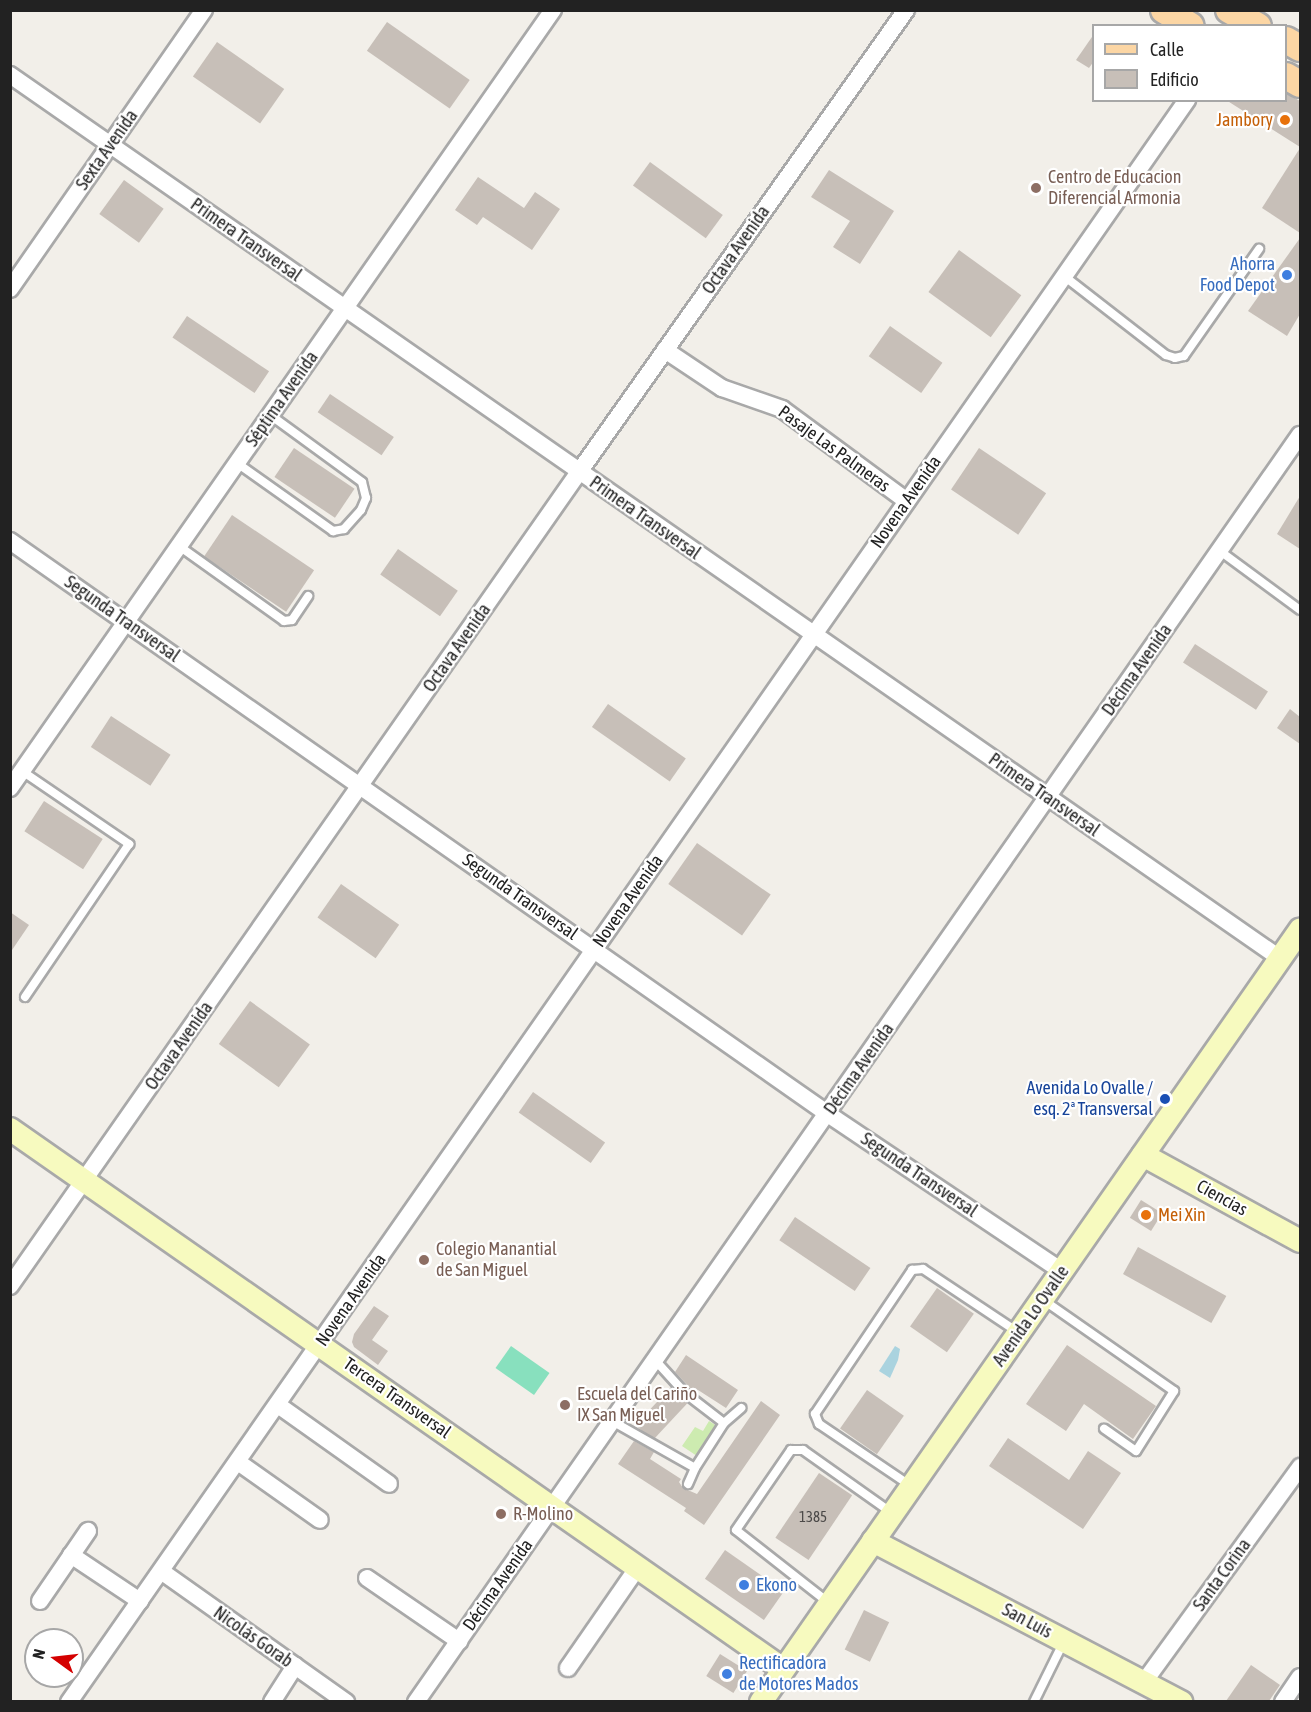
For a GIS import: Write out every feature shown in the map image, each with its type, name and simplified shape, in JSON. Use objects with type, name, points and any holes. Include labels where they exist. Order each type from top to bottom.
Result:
[{"type":"main road","points":[[1164,10],[1188,24]]},
{"type":"main road","points":[[1230,10],[1254,24]]},
{"type":"street","name":"Sexta Avenida","points":[[10,289],[204,10]]},
{"type":"street","name":"Séptima Avenida","points":[[10,788],[553,10]]},
{"type":"street","name":"Octava Avenida","points":[[10,1286],[362,786],[579,472],[906,10]]},
{"type":"street","name":"Primera Transversal","points":[[10,75],[1281,959]]},
{"type":"street","name":"Novena Avenida","points":[[69,1701],[278,1405],[1185,102]]},
{"type":"street","name":"Pasaje Las Palmeras","points":[[665,350],[722,387],[782,409],[907,501]]},
{"type":"street","name":"Décima Avenida","points":[[416,1701],[1300,435]]},
{"type":"street","name":"Segunda Transversal","points":[[10,541],[828,1114],[1062,1271]]},
{"type":"street","name":"Avenida Lo Ovalle","points":[[761,1701],[1300,930]]},
{"type":"street","name":"Tercera Transversal","points":[[10,1129],[783,1669]]},
{"type":"street","name":"Ciencias","points":[[1143,1155],[1300,1241]]},
{"type":"street","points":[[278,1405],[389,1484]]},
{"type":"street","points":[[237,1462],[320,1520]]},
{"type":"street","name":"Santa Corina","points":[[1144,1682],[1300,1467]]},
{"type":"street","points":[[40,1601],[88,1531]]},
{"type":"street","name":"San Luis","points":[[873,1541],[1181,1701]]},
{"type":"street","points":[[71,1555],[140,1601]]},
{"type":"street","points":[[568,1668],[638,1567]]},
{"type":"street","name":"Nicolás Gorab","points":[[161,1571],[346,1701]]},
{"type":"street","points":[[368,1578],[459,1641]]},
{"type":"street","points":[[272,1701],[295,1666]]},
{"type":"street","points":[[1283,1701],[1300,1677]]},
{"type":"lane","points":[[1064,276],[1166,356],[1175,358],[1184,356],[1259,249]]},
{"type":"lane","points":[[237,463],[333,531],[344,529],[361,510],[366,498],[362,482],[270,415]]},
{"type":"lane","points":[[179,546],[284,621],[292,620],[308,596]]},
{"type":"lane","points":[[1220,551],[1300,610]]},
{"type":"lane","points":[[22,771],[129,844],[25,997]]},
{"type":"lane","points":[[911,1486],[819,1424],[815,1414],[912,1270],[923,1269],[1019,1332]]},
{"type":"lane","points":[[1042,1299],[1174,1391],[1136,1451],[1104,1429]]},
{"type":"lane","points":[[656,1360],[690,1398],[724,1424]]},
{"type":"lane","points":[[688,1484],[695,1468],[724,1424],[741,1408]]},
{"type":"lane","points":[[612,1421],[695,1468]]},
{"type":"lane","points":[[829,1604],[737,1533],[737,1527],[791,1450],[797,1449],[814,1457],[892,1513]]},
{"type":"lane","points":[[1034,1701],[1064,1641]]},
{"type":"green space","points":[[511,1346],[550,1373],[534,1395],[496,1368]]},
{"type":"green space","points":[[709,1421],[717,1426],[697,1456],[682,1446],[695,1427],[703,1431]]},
{"type":"water","points":[[895,1346],[900,1349],[890,1378],[879,1371]]},
{"type":"building","points":[[387,22],[470,80],[450,109],[367,51]]},
{"type":"building","points":[[1092,37],[1092,64],[1089,68],[1076,60]]},
{"type":"building","points":[[217,42],[284,89],[260,123],[193,76]]},
{"type":"building","points":[[1287,94],[1300,101],[1300,147],[1229,102],[1287,102]]},
{"type":"building","points":[[1300,148],[1300,233],[1262,208]]},
{"type":"building","points":[[650,162],[723,215],[706,238],[633,185]]},
{"type":"building","points":[[829,170],[894,211],[860,264],[833,247],[850,221],[811,197]]},
{"type":"building","points":[[478,177],[524,208],[535,192],[560,209],[532,250],[483,217],[477,225],[455,210]]},
{"type":"building","points":[[124,180],[164,209],[139,243],[99,214]]},
{"type":"building","name":"Ahorra Food Depot","points":[[1300,238],[1300,314],[1287,336],[1248,311]]},
{"type":"building","points":[[959,250],[1021,295],[991,337],[928,292]]},
{"type":"building","points":[[187,316],[269,371],[255,393],[172,338]]},
{"type":"building","points":[[890,326],[942,363],[921,393],[869,356]]},
{"type":"building","points":[[330,394],[394,437],[382,455],[318,412]]},
{"type":"building","points":[[294,448],[355,489],[335,518],[274,477]]},
{"type":"building","points":[[979,448],[1046,493],[1018,535],[951,489]]},
{"type":"building","points":[[1300,496],[1300,549],[1277,534]]},
{"type":"building","points":[[232,515],[314,570],[286,612],[204,556]]},
{"type":"building","points":[[398,549],[458,591],[440,616],[380,574]]},
{"type":"building","points":[[1195,644],[1268,691],[1256,710],[1183,662]]},
{"type":"building","points":[[608,704],[686,758],[670,781],[592,727]]},
{"type":"building","points":[[1290,709],[1300,717],[1300,744],[1277,728]]},
{"type":"building","points":[[111,716],[171,755],[150,786],[91,747]]},
{"type":"building","points":[[44,801],[103,839],[83,869],[24,831]]},
{"type":"building","points":[[697,843],[771,895],[742,936],[668,884]]},
{"type":"building","points":[[341,884],[399,925],[376,958],[317,918]]},
{"type":"building","points":[[10,912],[29,925],[10,953]]},
{"type":"building","points":[[250,1001],[310,1044],[279,1087],[219,1044]]},
{"type":"building","points":[[533,1092],[605,1142],[591,1163],[519,1112]]},
{"type":"building","name":"Mei Xin","points":[[1141,1200],[1162,1213],[1151,1231],[1130,1218]]},
{"type":"building","points":[[795,1217],[870,1268],[855,1291],[779,1240]]},
{"type":"building","points":[[1138,1247],[1226,1296],[1211,1323],[1123,1274]]},
{"type":"building","points":[[937,1288],[974,1314],[947,1352],[910,1327]]},
{"type":"building","points":[[374,1306],[389,1316],[372,1340],[388,1351],[378,1365],[354,1347],[352,1342],[354,1334]]},
{"type":"building","points":[[1067,1345],[1156,1406],[1133,1439],[1084,1404],[1066,1431],[1026,1404]]},
{"type":"building","points":[[686,1355],[738,1390],[726,1408],[698,1390],[695,1393],[675,1372]]},
{"type":"building","points":[[671,1387],[688,1403],[652,1441],[636,1425]]},
{"type":"building","points":[[867,1390],[904,1416],[877,1454],[840,1429]]},
{"type":"building","points":[[761,1401],[780,1415],[704,1525],[684,1511],[686,1508],[618,1464],[634,1441],[654,1452],[650,1459],[681,1479],[679,1482],[683,1488],[697,1494]]},
{"type":"building","points":[[1008,1438],[1069,1480],[1088,1451],[1121,1473],[1083,1529],[989,1466]]},
{"type":"building","points":[[819,1473],[852,1495],[809,1560],[775,1538]]},
{"type":"building","name":"Ekono","points":[[725,1550],[784,1591],[764,1620],[705,1579]]},
{"type":"building","points":[[864,1610],[889,1622],[870,1662],[845,1650]]},
{"type":"building","name":"Rectificadora de Motores Mados","points":[[720,1654],[747,1671],[733,1693],[706,1676]]},
{"type":"building","points":[[1251,1665],[1280,1685],[1269,1701],[1226,1701]]},
{"type":"place","name":"Jambory","points":[[1285,120]]},
{"type":"place","name":"Centro de Educacion Diferencial Armonia","points":[[1036,188]]},
{"type":"place","name":"Ahorra Food Depot","points":[[1287,275]]},
{"type":"place","name":"Avenida Lo Ovalle / esq. 2ª Transversal","points":[[1165,1099]]},
{"type":"place","name":"Mei Xin","points":[[1146,1215]]},
{"type":"place","name":"Colegio Manantial de San Miguel","points":[[424,1260]]},
{"type":"place","name":"Escuela del Cariño IX San Miguel","points":[[565,1405]]},
{"type":"place","name":"R-Molino","points":[[501,1514]]},
{"type":"place","name":"Ekono","points":[[744,1585]]},
{"type":"place","name":"Rectificadora de Motores Mados","points":[[727,1674]]}]
